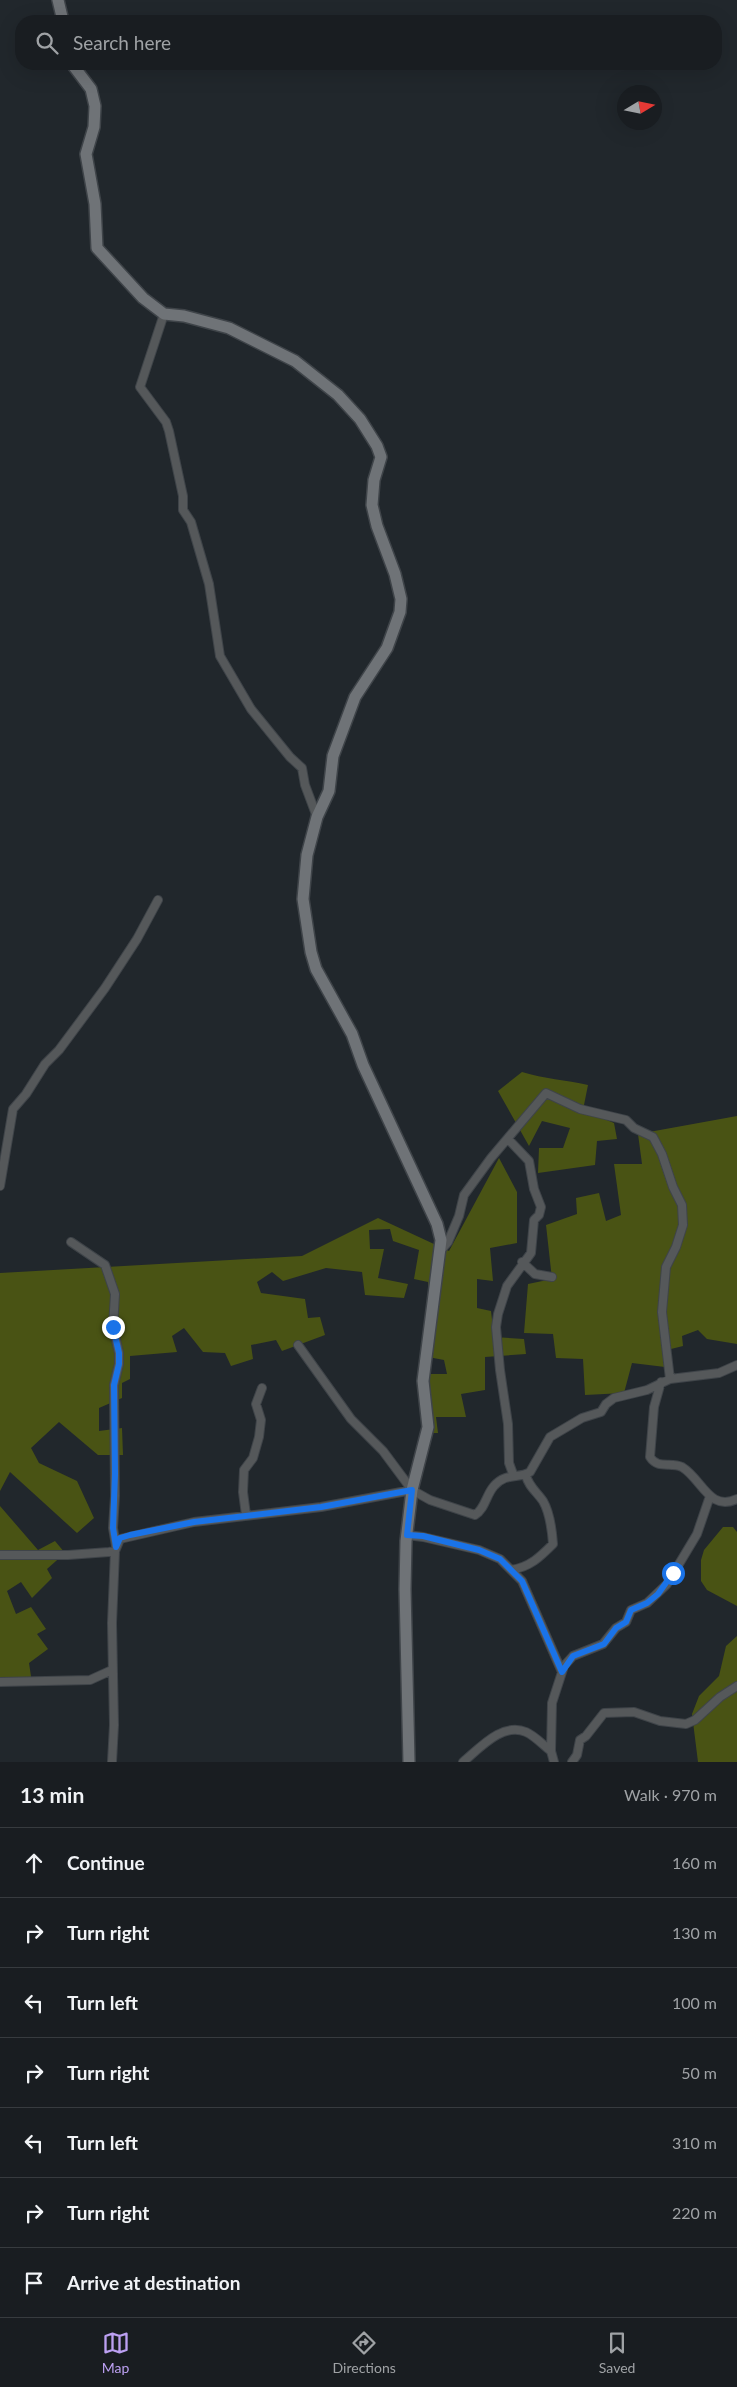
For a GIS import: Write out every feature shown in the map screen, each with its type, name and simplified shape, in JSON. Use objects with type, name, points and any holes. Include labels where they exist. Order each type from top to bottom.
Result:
[{"type":"street","points":[[58,0],[62,15]]},
{"type":"street","points":[[77,70],[91,89],[95,106],[94,127],[86,154],[95,204],[97,248],[144,298],[164,314],[184,316],[230,328],[295,361],[338,395],[360,419],[378,446],[381,457],[374,480],[372,505],[377,526],[395,574],[401,599],[400,612],[387,648],[355,697],[332,758],[329,791],[317,817],[306,863],[303,899],[312,959],[319,976],[352,1034],[362,1063],[418,1180],[437,1224],[441,1250],[432,1299],[423,1381],[428,1423],[412,1490],[407,1535],[405,1589],[409,1762]]},
{"type":"street","points":[[164,314],[140,387],[166,422],[169,431],[183,496],[183,510],[191,522],[210,589],[220,656],[251,709],[290,757],[302,768],[317,817]]},
{"type":"street","points":[[0,1186],[13,1109],[45,1064],[59,1050],[105,988],[137,939],[158,900]]},
{"type":"street","points":[[441,1250],[448,1242],[459,1216],[464,1195],[491,1158],[546,1093],[580,1109],[626,1120],[634,1128],[653,1137],[682,1205],[683,1225],[676,1247],[666,1267],[662,1312],[670,1378]]},
{"type":"street","points":[[508,1139],[529,1160],[534,1189],[541,1208],[534,1220],[531,1253],[522,1262],[507,1286],[496,1327],[508,1424],[509,1463],[513,1474]]},
{"type":"street","points":[[71,1242],[105,1265],[115,1294],[113,1327],[119,1353],[119,1364],[114,1385],[115,1488],[113,1528],[115,1549],[112,1762]]},
{"type":"street","points":[[522,1262],[535,1274],[552,1277]]},
{"type":"street","points":[[298,1345],[351,1419],[383,1451],[412,1490],[430,1500],[475,1516],[480,1512],[493,1486],[513,1474],[526,1475]]},
{"type":"street","points":[[526,1475],[535,1465],[550,1437],[582,1418],[601,1412],[606,1404],[614,1398],[647,1390],[670,1378],[719,1373],[737,1365]]},
{"type":"street","points":[[661,1382],[654,1408],[650,1457],[654,1462],[661,1465],[680,1466],[697,1480],[710,1496],[720,1503],[729,1503],[737,1499]]},
{"type":"street","points":[[246,1514],[243,1492],[244,1470],[253,1458],[259,1437],[261,1420],[256,1404],[262,1388]]},
{"type":"street","points":[[511,1570],[524,1568],[537,1560],[553,1544],[552,1530],[544,1502],[527,1480],[526,1475]]},
{"type":"street","points":[[115,1549],[120,1538],[194,1522],[246,1514],[321,1507],[412,1490]]},
{"type":"street","points":[[554,1762],[551,1751],[552,1702],[562,1672],[573,1656],[604,1644],[616,1628],[626,1622],[631,1610],[647,1603],[667,1584],[697,1534],[710,1496]]},
{"type":"street","points":[[407,1535],[423,1536],[479,1550],[500,1559],[522,1581],[562,1672]]},
{"type":"street","points":[[0,1555],[68,1555],[115,1549]]},
{"type":"street","points":[[0,1682],[90,1680],[112,1670]]},
{"type":"street","points":[[572,1762],[577,1755],[580,1740],[604,1713],[634,1712],[660,1721],[686,1724],[695,1720],[720,1697],[737,1686]]},
{"type":"street","points":[[463,1762],[503,1731],[516,1729],[527,1733],[551,1751]]},
{"type":"green space","points":[[522,1072],[588,1085],[583,1110],[614,1123],[617,1139],[597,1141],[595,1165],[538,1173],[539,1148],[563,1148],[570,1128],[542,1121],[529,1146],[498,1091]]},
{"type":"green space","points":[[737,1116],[737,1344],[707,1339],[698,1330],[682,1336],[683,1346],[663,1351],[665,1367],[632,1363],[624,1393],[585,1395],[583,1359],[556,1358],[553,1334],[524,1333],[528,1284],[552,1279],[546,1225],[577,1214],[576,1198],[599,1193],[606,1221],[621,1215],[614,1164],[642,1164],[638,1134]]},
{"type":"green space","points":[[499,1158],[517,1192],[517,1243],[490,1248],[493,1281],[477,1279],[477,1308],[491,1311],[494,1337],[524,1339],[526,1354],[485,1357],[485,1390],[461,1394],[466,1417],[436,1417],[438,1433],[426,1433],[418,1374],[447,1374],[444,1360],[428,1357],[428,1282],[414,1279],[419,1250],[393,1241],[390,1229],[369,1230],[370,1249],[384,1249],[378,1278],[408,1284],[404,1298],[365,1295],[362,1272],[326,1268],[283,1281],[272,1272],[257,1282],[261,1293],[305,1299],[308,1318],[320,1317],[325,1335],[282,1351],[276,1340],[251,1345],[253,1359],[231,1366],[225,1353],[203,1352],[184,1328],[172,1336],[177,1352],[130,1356],[130,1379],[122,1383],[122,1398],[99,1408],[99,1431],[122,1428],[123,1455],[98,1455],[59,1422],[31,1448],[39,1463],[77,1481],[94,1518],[77,1533],[10,1472],[0,1491],[0,1273],[302,1256],[378,1218],[449,1251]]},
{"type":"green space","points":[[0,1506],[38,1550],[55,1541],[65,1553],[47,1569],[52,1578],[32,1598],[21,1582],[7,1591],[16,1614],[31,1607],[46,1629],[37,1634],[48,1649],[29,1663],[32,1683],[0,1684]]},
{"type":"green space","points":[[723,1527],[733,1527],[737,1532],[737,1606],[707,1590],[701,1581],[701,1560],[704,1550]]},
{"type":"green space","points":[[737,1636],[737,1762],[698,1762],[692,1714],[699,1696],[719,1676],[726,1646]]},
{"type":"route","points":[[113,1327],[119,1353],[119,1364],[114,1385],[115,1496],[113,1528],[116,1547],[120,1538],[194,1522],[321,1507],[371,1496],[412,1490],[407,1535],[423,1536],[451,1545],[479,1550],[500,1559],[522,1581],[545,1638],[562,1672],[564,1666],[573,1656],[584,1650],[604,1644],[616,1628],[626,1622],[631,1610],[647,1603],[658,1594],[667,1584],[673,1573]]}]
